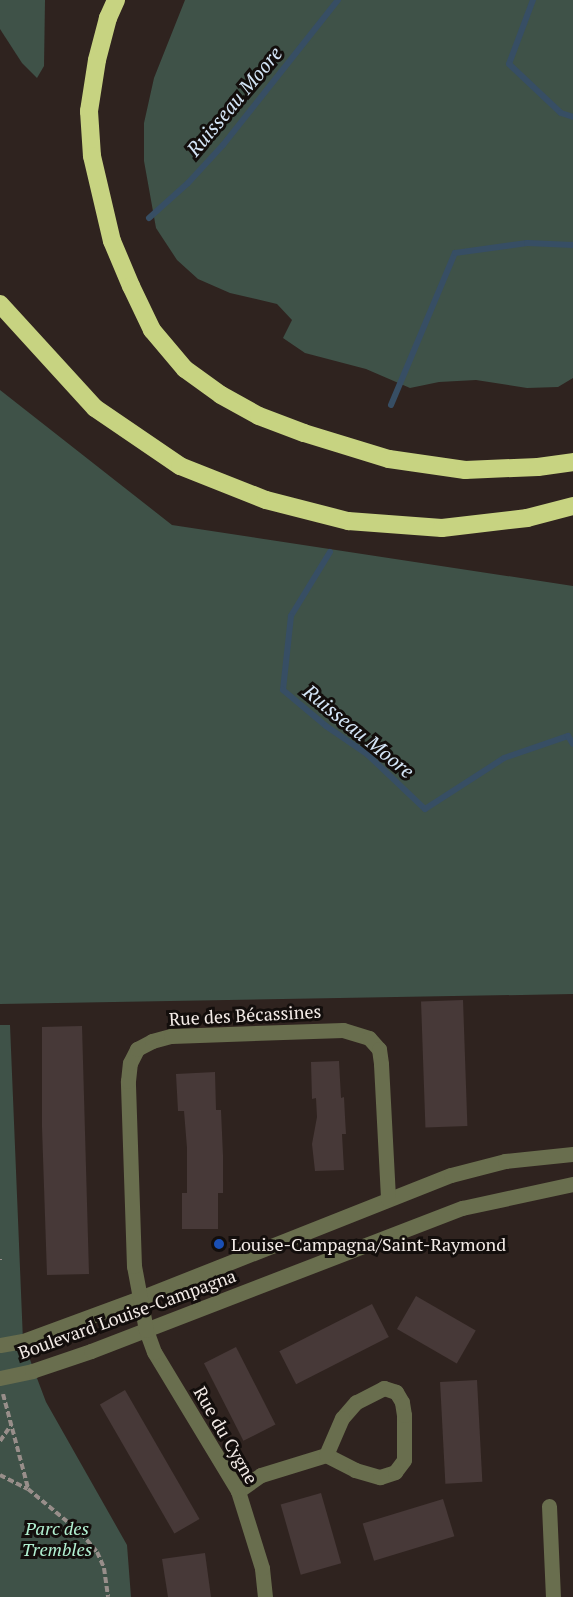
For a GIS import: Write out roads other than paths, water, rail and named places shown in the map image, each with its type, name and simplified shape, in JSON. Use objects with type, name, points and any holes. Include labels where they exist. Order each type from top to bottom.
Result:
[{"type":"highway","points":[[116,0],[108,18],[97,60],[90,111],[92,156],[112,241],[131,286],[152,330],[184,369],[221,395],[259,416],[304,433],[389,459],[465,470],[538,467],[573,462]]},
{"type":"highway","points":[[0,304],[95,408],[180,466],[266,500],[348,521],[442,528],[526,518],[573,506]]},
{"type":"street","name":"Rue des Bécassines","points":[[140,1298],[134,1266],[128,1081],[130,1063],[137,1049],[152,1041],[171,1036],[343,1030],[369,1038],[378,1049],[381,1064],[388,1199]]},
{"type":"street","name":"Boulevard Louise-Campagna","points":[[0,1345],[23,1341],[140,1298],[388,1199],[481,1166],[531,1156],[573,1154]]},
{"type":"street","name":"Boulevard Louise-Campagna","points":[[0,1381],[146,1330],[462,1208],[573,1184]]},
{"type":"street","name":"Rue du Cygne","points":[[140,1298],[146,1330],[154,1352],[238,1491],[262,1568],[265,1597]]},
{"type":"street","points":[[238,1491],[261,1475],[326,1455],[356,1470],[380,1477],[395,1472],[404,1460],[404,1415],[402,1402],[396,1392],[384,1388],[356,1402],[342,1418],[326,1455]]},
{"type":"street","points":[[549,1506],[553,1597]]},
{"type":"waterway","name":"Ruisseau Moore","points":[[149,218],[188,183],[223,145],[338,0]]},
{"type":"waterway","name":"Ruisseau Moore","points":[[533,0],[509,64],[561,113],[573,117]]},
{"type":"waterway","name":"Ruisseau Moore","points":[[391,405],[455,253],[527,243],[573,245]]},
{"type":"waterway","name":"Ruisseau Moore","points":[[330,552],[291,616],[283,690],[326,726],[367,754],[425,809],[504,758],[568,736],[573,744]]},
{"type":"place","name":"Louise-Campagna/Saint-Raymond","points":[[219,1244]]},
{"type":"park label","name":"Parc des Trembles","points":[[57,1540]]}]
